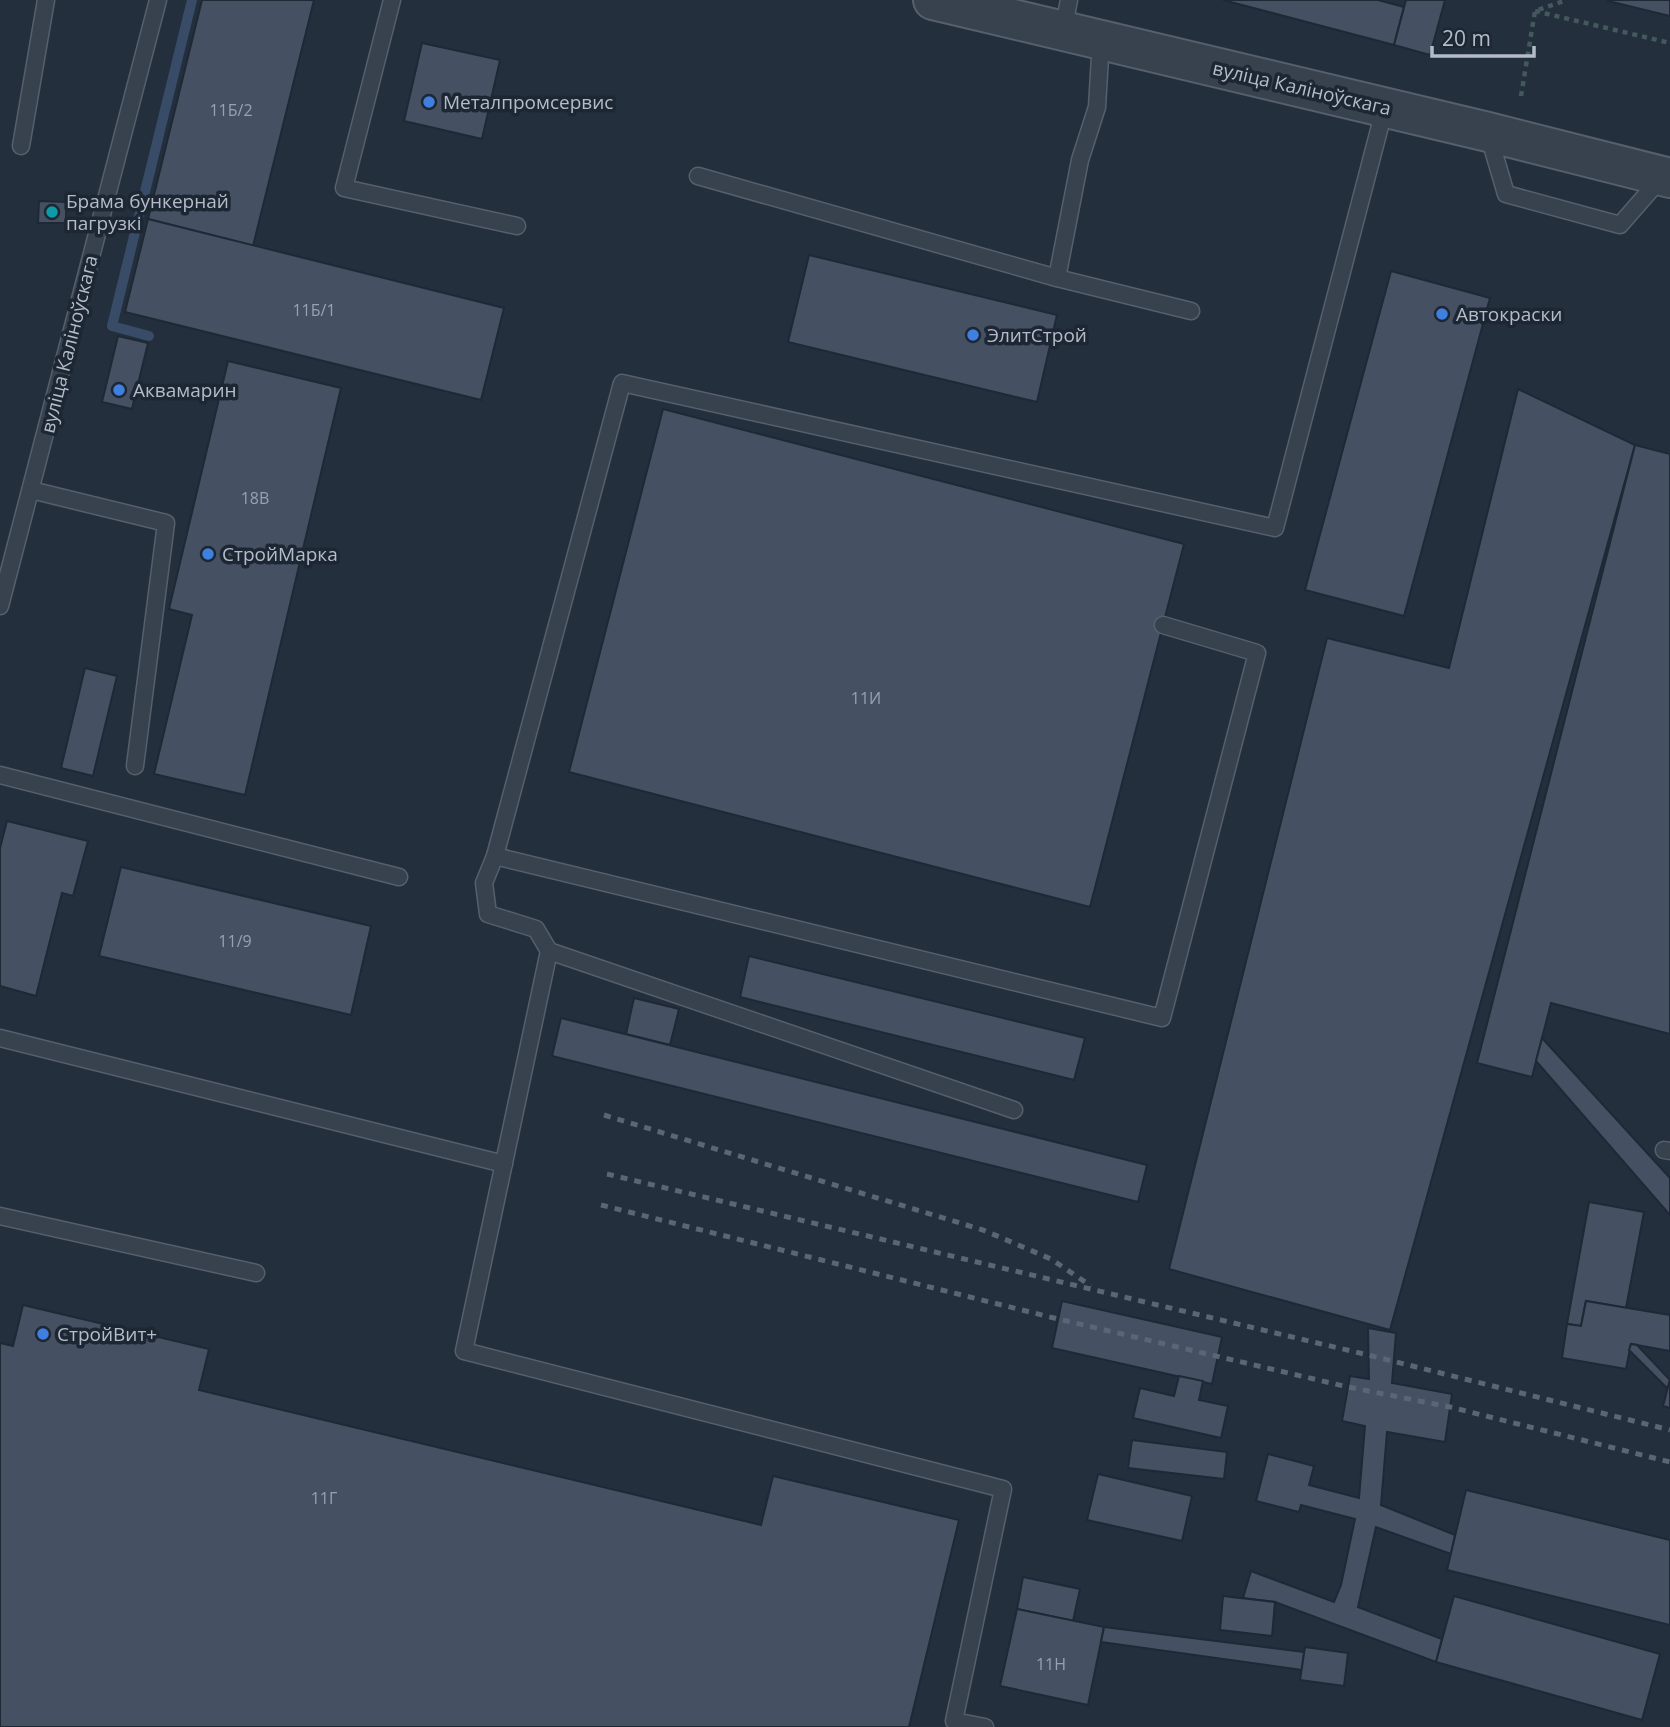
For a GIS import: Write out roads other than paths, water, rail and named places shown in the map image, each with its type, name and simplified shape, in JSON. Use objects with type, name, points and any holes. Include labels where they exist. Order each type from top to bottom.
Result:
[{"type":"street","name":"вуліца Каліноўскага","points":[[933,0],[1066,16],[1101,40],[1666,177]]},
{"type":"lane","points":[[22,146],[46,0]]},
{"type":"lane","name":"вуліца Каліноўскага","points":[[0,606],[4,576],[32,491],[158,0]]},
{"type":"lane","points":[[393,0],[344,188],[517,226]]},
{"type":"lane","points":[[1057,278],[1080,160],[1097,107],[1101,40]]},
{"type":"lane","points":[[1014,1111],[549,951],[536,929],[488,914],[484,883],[495,856],[622,383],[1275,528],[1385,107]]},
{"type":"lane","points":[[1488,132],[1506,194],[1620,225],[1666,177]]},
{"type":"lane","points":[[698,176],[1057,278],[1191,312]]},
{"type":"lane","points":[[32,491],[166,523],[135,766]]},
{"type":"lane","points":[[495,856],[1161,1018],[1257,653],[1163,625]]},
{"type":"lane","points":[[0,775],[399,877]]},
{"type":"lane","points":[[549,951],[464,1351],[1003,1489],[954,1721],[985,1727]]},
{"type":"lane","points":[[0,1038],[504,1164]]},
{"type":"lane","points":[[0,1216],[256,1273]]},
{"type":"waterway","points":[[149,336],[112,326],[192,0]]},
{"type":"railway","points":[[604,1115],[983,1230],[1051,1259],[1091,1286]]},
{"type":"railway","points":[[607,1174],[1368,1355],[1670,1430]]},
{"type":"railway","points":[[601,1205],[1058,1319],[1348,1387],[1450,1407],[1670,1462]]},
{"type":"place","name":"Металпромсервис","points":[[429,102]]},
{"type":"place","name":"Брама бункернай пагрузкі","points":[[52,212]]},
{"type":"place","name":"Автокраски","points":[[1442,314]]},
{"type":"place","name":"ЭлитСтрой","points":[[973,335]]},
{"type":"place","name":"Аквамарин","points":[[119,390]]},
{"type":"place","name":"СтройМарка","points":[[208,554]]},
{"type":"place","name":"СтройВит+","points":[[43,1334]]}]
